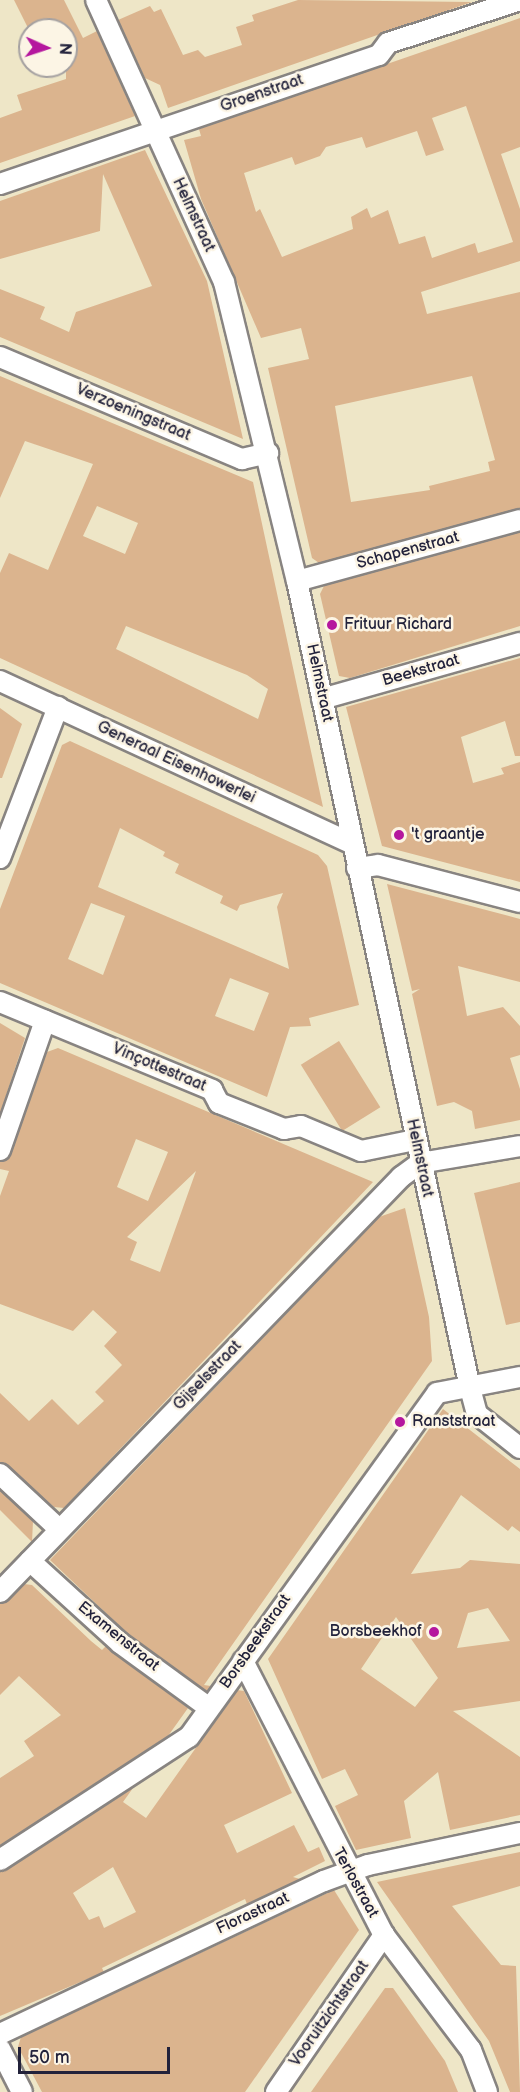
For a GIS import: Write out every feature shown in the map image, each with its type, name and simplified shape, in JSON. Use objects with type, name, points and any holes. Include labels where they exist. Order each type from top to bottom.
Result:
[{"type":"street","name":"Helmstraat","points":[[96,0],[224,282],[268,453],[297,581],[420,1164],[470,1388]]},
{"type":"street","name":"Groenstraat","points":[[0,184],[379,55],[388,43],[520,0]]},
{"type":"street","name":"Verzoeningstraat","points":[[0,357],[242,459],[268,453]]},
{"type":"street","name":"Schapenstraat","points":[[297,581],[520,520]]},
{"type":"street","name":"Beekstraat","points":[[322,699],[520,643]]},
{"type":"street","name":"Generaal Eisenhowerlei","points":[[0,681],[352,844]]},
{"type":"street","points":[[0,858],[58,707]]},
{"type":"street","points":[[357,868],[378,865],[520,902]]},
{"type":"street","name":"Vinçottestraat","points":[[0,1002],[212,1090],[219,1103],[284,1129],[301,1126],[361,1151],[415,1140]]},
{"type":"street","points":[[0,1150],[45,1021]]},
{"type":"street","points":[[420,1164],[520,1146]]},
{"type":"street","name":"Gijselsstraat","points":[[0,1592],[59,1529],[420,1164]]},
{"type":"street","name":"Borsbeekstraat","points":[[0,1860],[189,1737],[436,1393],[520,1377]]},
{"type":"street","points":[[470,1388],[477,1414],[520,1448]]},
{"type":"street","points":[[0,1474],[59,1529]]},
{"type":"street","name":"Examenstraat","points":[[30,1561],[120,1643],[210,1708]]},
{"type":"street","name":"Terlostraat","points":[[243,1661],[349,1871],[384,1935],[471,2050],[487,2092]]},
{"type":"street","name":"Florastraat","points":[[0,2034],[349,1871],[520,1833]]},
{"type":"street","name":"Vooruitzichtstraat","points":[[276,2092],[384,1935]]},
{"type":"street","points":[[0,2049],[22,2092]]},
{"type":"building","points":[[14,0],[64,0],[73,18],[23,18]]},
{"type":"building","points":[[298,0],[472,2],[168,108],[160,85],[145,78],[118,20],[150,6],[154,12],[161,9],[183,55],[198,50],[205,57],[242,45],[236,27],[254,21],[252,15]]},
{"type":"building","points":[[520,18],[520,147],[501,154],[520,209],[520,261],[421,292],[427,314],[520,292],[520,508],[319,563],[312,558],[268,368],[309,359],[301,328],[261,338],[201,199],[184,140],[201,136],[199,129]],"holes":[[[466,106],[513,242],[478,253],[475,243],[432,258],[425,236],[399,244],[388,210],[371,218],[367,208],[351,217],[353,229],[282,257],[260,209],[256,212],[244,173],[292,157],[295,165],[320,156],[326,147],[362,137],[366,148],[417,131],[426,156],[444,150],[432,118]],[[472,376],[495,460],[488,462],[490,471],[429,486],[430,490],[351,502],[335,406]]]},
{"type":"building","points":[[78,28],[83,38],[97,31],[135,116],[0,163],[0,118],[22,110],[17,95],[66,79],[78,78]]},
{"type":"building","points":[[145,150],[207,281],[243,439],[0,337],[0,289],[45,307],[40,319],[69,332],[76,312],[152,286],[103,174],[100,231],[0,259],[0,201]]},
{"type":"building","points":[[0,376],[253,482],[323,807],[0,658],[0,573],[9,553],[48,570],[93,464],[25,441],[0,498]],"holes":[[[97,506],[138,523],[125,554],[83,536]],[[126,626],[247,675],[268,689],[258,719],[116,649]]]},
{"type":"building","points":[[520,532],[520,626],[350,678],[339,676],[320,594],[324,586]]},
{"type":"building","points":[[520,658],[520,756],[515,756],[505,721],[461,737],[473,783],[504,774],[501,768],[520,762],[520,882],[382,846],[346,707]]},
{"type":"building","points":[[0,708],[22,724],[2,778],[0,778]]},
{"type":"building","points":[[70,741],[318,855],[327,866],[359,1005],[309,1018],[311,1026],[290,1027],[267,1097],[0,983],[0,909],[62,745]],"holes":[[[120,828],[165,852],[163,856],[179,864],[175,873],[223,896],[220,903],[237,911],[240,905],[283,893],[277,907],[289,969],[98,887]],[[91,903],[125,916],[103,975],[68,959]],[[230,978],[269,993],[254,1031],[215,1016]]]},
{"type":"building","points":[[387,884],[520,919],[520,982],[458,966],[467,1016],[503,1007],[520,1026],[520,1055],[510,1058],[520,1089],[520,1120],[475,1129],[472,1111],[454,1102],[437,1106],[412,994],[420,989],[412,991]]},
{"type":"building","points":[[0,1023],[25,1038],[0,1114]]},
{"type":"building","points":[[339,1041],[380,1107],[342,1131],[301,1065]]},
{"type":"building","points":[[58,1048],[373,1182],[64,1508],[54,1507],[0,1462],[0,1393],[29,1421],[52,1399],[78,1425],[104,1401],[95,1392],[122,1365],[104,1346],[117,1332],[93,1310],[73,1331],[0,1304],[0,1196],[9,1171],[0,1169],[0,1162],[11,1154],[47,1052]],"holes":[[[136,1139],[168,1152],[148,1201],[117,1187]],[[196,1171],[160,1272],[130,1260],[137,1242],[127,1237]]]},
{"type":"building","points":[[520,1182],[520,1322],[506,1325],[474,1193]]},
{"type":"building","points":[[405,1208],[429,1317],[432,1361],[204,1685],[211,1686],[207,1692],[128,1634],[50,1560],[379,1217]]},
{"type":"building","points":[[443,1409],[520,1469],[520,1532],[512,1526],[508,1531],[461,1495],[411,1574],[460,1568],[470,1560],[520,1564],[520,1701],[453,1711],[520,1757],[520,1815],[450,1830],[438,1772],[404,1801],[411,1838],[356,1850],[335,1806],[358,1795],[345,1769],[322,1779],[268,1659]],"holes":[[[488,1608],[510,1641],[457,1648],[468,1613]],[[396,1617],[438,1678],[415,1707],[361,1669]]]},
{"type":"building","points":[[0,1490],[33,1521],[32,1542],[0,1510]]},
{"type":"building","points":[[24,1584],[32,1585],[102,1650],[106,1646],[188,1708],[168,1736],[0,1846],[0,1778],[34,1756],[24,1741],[61,1715],[19,1676],[0,1695],[0,1604]]},
{"type":"building","points":[[237,1690],[244,1691],[292,1793],[224,1825],[237,1853],[294,1825],[308,1852],[319,1847],[325,1861],[293,1877],[300,1879],[247,1904],[245,1899],[102,1968],[104,1972],[0,2016],[0,1872],[133,1788],[123,1802],[146,1818]],"holes":[[[113,1867],[136,1912],[104,1928],[99,1916],[89,1920],[73,1893]]]},
{"type":"building","points":[[520,1852],[520,1886],[452,1906],[501,1965],[516,1966],[520,2092],[510,2092],[489,2041],[377,1882]]},
{"type":"building","points":[[334,1890],[359,1930],[245,2092],[42,2092],[18,2047],[21,2037]]},
{"type":"building","points":[[385,1988],[393,1988],[445,2061],[458,2092],[311,2092]]},
{"type":"place","name":"Frituur Richard","points":[[332,625]]},
{"type":"place","name":"'t graantje","points":[[399,835]]},
{"type":"place","name":"Ranststraat","points":[[400,1422]]},
{"type":"place","name":"Borsbeekhof","points":[[434,1632]]}]
